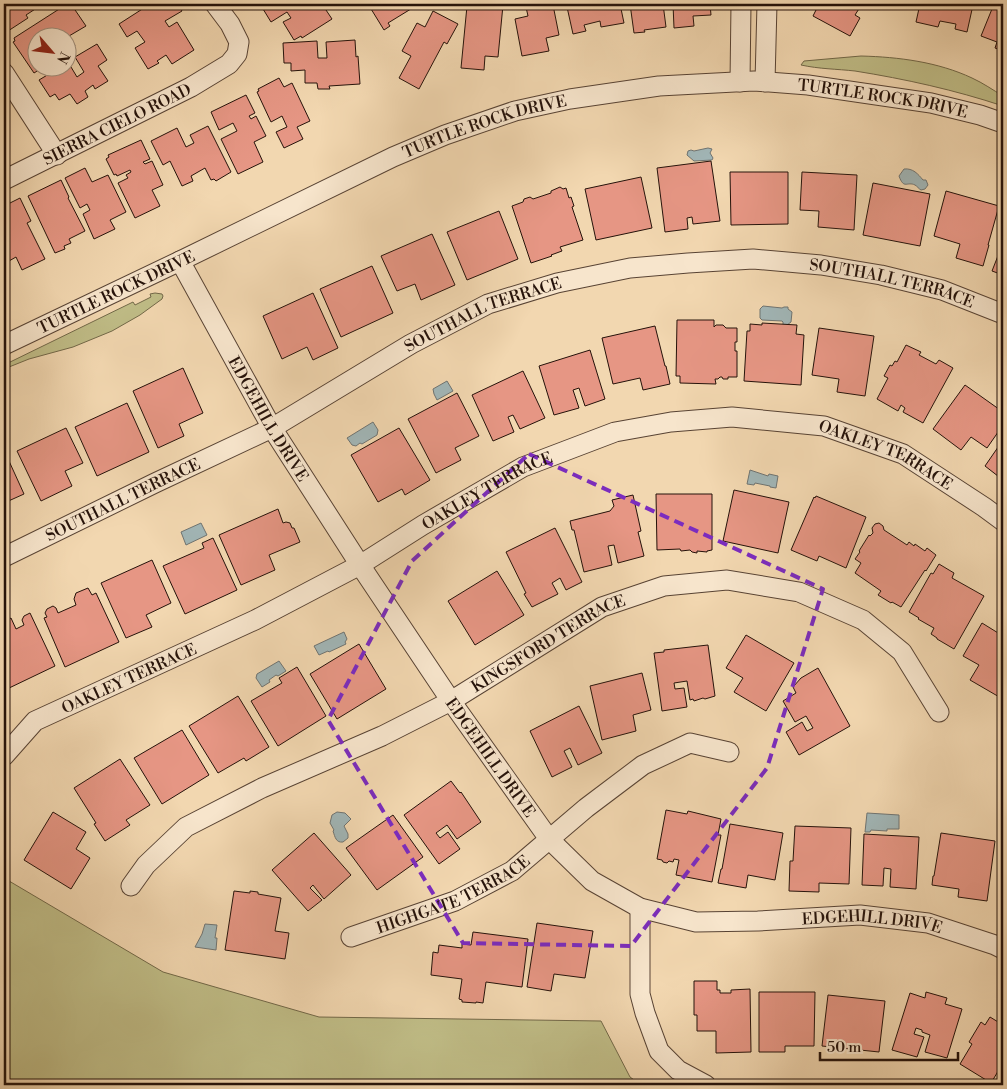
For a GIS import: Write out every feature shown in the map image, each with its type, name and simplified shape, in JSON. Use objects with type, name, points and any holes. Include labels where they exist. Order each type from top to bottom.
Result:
[{"type":"street","name":"SIERRA CIELO ROAD","points":[[4,180],[192,87],[230,64],[237,54],[238,42],[230,24],[215,4]]},
{"type":"street","points":[[740,82],[741,4]]},
{"type":"street","points":[[765,82],[767,4]]},
{"type":"street","points":[[4,73],[57,155]]},
{"type":"street","name":"TURTLE ROCK DRIVE","points":[[4,345],[393,157],[445,135],[515,111],[570,99],[659,86],[765,82],[808,85],[932,103],[1003,123]]},
{"type":"street","name":"SOUTHALL TERRACE","points":[[4,558],[155,483],[272,428],[411,344],[488,304],[557,283],[630,268],[753,259],[821,265],[881,275],[942,290],[1003,314]]},
{"type":"street","name":"EDGEHILL DRIVE","points":[[180,261],[272,428],[360,565],[450,700],[549,839],[592,881],[640,908],[696,922],[758,921],[860,915],[928,923],[1003,949]]},
{"type":"street","name":"OAKLEY TERRACE","points":[[4,756],[35,721],[256,620],[360,565],[423,525],[522,467],[614,432],[671,422],[732,417],[824,426],[902,454],[1003,521]]},
{"type":"street","name":"KINGSFORD TERRACE","points":[[131,886],[146,865],[186,827],[262,788],[382,736],[450,700],[602,607],[664,586],[727,580],[799,592],[863,620],[902,652],[939,712]]},
{"type":"street","name":"HIGHGATE TERRACE","points":[[351,936],[455,901],[512,871],[586,808],[643,765],[690,743],[729,752]]},
{"type":"street","points":[[640,908],[640,994],[645,1013],[659,1050],[678,1070],[706,1085]]},
{"type":"highlighted area","points":[[529,454],[823,589],[767,768],[631,946],[463,943],[328,720],[412,561]]},
{"type":"shaded area","points":[[861,56],[918,61],[946,68],[980,82],[1003,96],[1003,106],[911,81],[855,71],[801,65],[804,61]]},
{"type":"shaded area","points":[[712,149],[710,153],[713,158],[712,160],[694,161],[687,155],[688,151],[691,150]]},
{"type":"shaded area","points":[[904,169],[913,170],[923,180],[926,180],[928,185],[925,189],[921,190],[915,185],[902,183],[899,176]]},
{"type":"shaded area","points":[[150,294],[162,294],[162,299],[140,315],[112,331],[73,347],[29,359],[4,369],[4,365],[133,302],[135,305],[151,297]]},
{"type":"shaded area","points":[[763,306],[788,307],[792,312],[791,322],[783,325],[782,321],[762,320],[760,318],[760,309]]},
{"type":"shaded area","points":[[447,381],[453,391],[437,400],[433,389]]},
{"type":"shaded area","points":[[373,422],[378,430],[377,435],[362,444],[352,445],[347,438]]},
{"type":"shaded area","points":[[750,470],[768,476],[769,474],[778,476],[776,488],[755,483],[754,485],[747,484]]},
{"type":"shaded area","points":[[201,523],[207,535],[186,545],[181,532]]},
{"type":"shaded area","points":[[344,632],[347,639],[346,644],[319,655],[314,646]]},
{"type":"shaded area","points":[[279,661],[286,671],[278,676],[276,675],[262,687],[256,678],[257,674]]},
{"type":"shaded area","points":[[337,812],[345,813],[351,819],[344,826],[348,838],[343,842],[339,842],[336,839],[330,823],[332,815]]},
{"type":"shaded area","points":[[867,813],[899,815],[899,829],[865,832]]},
{"type":"shaded area","points":[[4,878],[163,972],[319,1017],[601,1021],[630,1077],[641,1085],[4,1085]]},
{"type":"shaded area","points":[[205,924],[217,925],[216,950],[195,947]]},
{"type":"building","points":[[4,4],[43,4],[26,15],[28,18],[8,31],[4,24]]},
{"type":"building","points":[[67,4],[71,4],[86,26],[78,31],[78,28],[30,28]]},
{"type":"building","points":[[146,4],[178,4],[182,11],[165,21],[169,27],[177,22],[194,50],[172,64],[166,55],[157,61],[159,63],[148,69],[135,48],[145,42],[137,31],[127,37],[119,24],[147,6]]},
{"type":"building","points":[[260,4],[322,4],[332,19],[302,38],[301,36],[294,40],[283,22],[291,18],[287,12],[271,22]]},
{"type":"building","points":[[368,4],[419,4],[388,23],[390,26],[384,30]]},
{"type":"building","points":[[485,4],[503,5],[498,57],[485,56],[484,70],[461,68],[467,6],[485,8]]},
{"type":"building","points":[[511,4],[553,5],[559,35],[546,38],[549,51],[522,56],[515,19],[528,16],[526,7],[515,9],[512,8]]},
{"type":"building","points":[[560,4],[620,4],[624,23],[601,27],[600,21],[584,25],[586,31],[573,34],[567,7],[561,8]]},
{"type":"building","points":[[630,4],[663,4],[666,27],[634,33]]},
{"type":"building","points":[[673,4],[710,4],[711,15],[693,16],[694,26],[674,28]]},
{"type":"building","points":[[819,4],[862,4],[855,15],[860,18],[850,36],[813,16]]},
{"type":"building","points":[[920,4],[982,4],[981,7],[973,5],[967,32],[955,29],[956,24],[940,21],[938,27],[916,22]]},
{"type":"building","points":[[994,4],[1003,4],[1003,51],[995,48],[997,42],[981,36]]},
{"type":"building","points":[[433,11],[458,24],[447,44],[444,42],[419,89],[399,78],[411,56],[402,51],[417,23],[425,27]]},
{"type":"building","points":[[28,29],[28,64],[13,42],[15,41],[14,38]]},
{"type":"building","points":[[355,40],[360,84],[329,86],[330,89],[318,89],[317,83],[305,83],[305,70],[291,71],[291,63],[284,63],[283,43],[317,41],[318,58],[327,58],[326,42]]},
{"type":"building","points":[[97,44],[107,60],[98,66],[108,81],[95,89],[93,85],[85,91],[88,97],[77,104],[70,94],[59,100],[55,94],[50,97],[39,80],[42,78],[78,78],[84,72],[78,62],[78,55]]},
{"type":"building","points":[[279,78],[284,87],[292,83],[310,121],[297,127],[303,139],[284,148],[276,132],[287,127],[282,116],[271,122],[257,92],[259,91],[258,89]]},
{"type":"building","points":[[246,95],[255,113],[249,116],[251,119],[256,116],[266,136],[254,142],[263,162],[238,174],[221,139],[237,131],[233,123],[219,130],[211,112]]},
{"type":"building","points":[[208,126],[231,172],[216,181],[214,179],[211,180],[205,168],[191,176],[193,181],[182,186],[170,161],[163,165],[151,141],[177,128],[186,147],[194,143],[190,135]]},
{"type":"building","points":[[141,140],[150,159],[143,162],[145,164],[152,161],[163,185],[152,190],[160,206],[135,218],[118,183],[128,178],[126,175],[131,172],[130,170],[117,176],[116,174],[114,175],[106,159],[109,157],[108,155]]},
{"type":"building","points":[[711,161],[720,221],[693,224],[692,217],[687,218],[688,229],[665,232],[657,168]]},
{"type":"building","points":[[85,168],[92,182],[108,175],[126,212],[110,220],[115,229],[94,239],[83,214],[90,210],[87,204],[80,208],[65,178]]},
{"type":"building","points":[[730,172],[788,172],[788,224],[731,225]]},
{"type":"building","points":[[802,172],[857,175],[854,230],[818,227],[819,211],[800,210]]},
{"type":"building","points":[[641,177],[652,228],[596,240],[585,189]]},
{"type":"building","points":[[61,180],[85,231],[69,239],[71,243],[64,246],[65,249],[55,253],[28,196]]},
{"type":"building","points":[[873,183],[930,194],[920,246],[863,235]]},
{"type":"building","points":[[560,187],[566,188],[569,198],[571,197],[574,206],[572,207],[583,240],[560,247],[562,251],[531,263],[512,206],[530,197],[533,199],[551,193],[551,191]]},
{"type":"building","points":[[946,191],[999,206],[983,266],[956,258],[960,244],[934,236]]},
{"type":"building","points":[[20,198],[31,221],[27,223],[45,259],[22,270],[16,257],[9,261],[4,251],[4,206]]},
{"type":"building","points":[[499,211],[518,259],[467,280],[447,232]]},
{"type":"building","points":[[432,234],[455,285],[421,300],[415,284],[397,291],[381,256]]},
{"type":"building","points":[[1003,243],[1003,275],[992,271]]},
{"type":"building","points":[[372,266],[393,313],[341,337],[320,289]]},
{"type":"building","points":[[313,293],[338,348],[313,360],[307,347],[282,359],[263,316]]},
{"type":"building","points":[[677,320],[714,320],[714,327],[716,325],[723,325],[726,328],[737,328],[735,351],[737,351],[737,377],[723,379],[720,377],[715,379],[716,384],[680,383],[680,376],[676,376]]},
{"type":"building","points":[[762,323],[797,325],[796,334],[804,335],[801,385],[744,381],[747,331],[750,331],[750,324],[762,325]]},
{"type":"building","points":[[655,326],[670,384],[643,390],[640,378],[613,384],[602,338]]},
{"type":"building","points":[[819,328],[874,336],[865,396],[837,392],[839,379],[812,375]]},
{"type":"building","points":[[906,345],[921,352],[919,355],[936,364],[939,360],[953,368],[923,423],[903,412],[905,408],[901,405],[898,411],[877,399],[888,378],[884,376],[890,365],[892,366],[895,361],[897,362]]},
{"type":"building","points":[[590,350],[605,399],[585,406],[579,388],[573,390],[579,408],[554,415],[539,366]]},
{"type":"building","points":[[183,368],[203,413],[179,424],[184,436],[158,448],[133,391]]},
{"type":"building","points":[[523,371],[545,418],[520,429],[513,415],[508,417],[514,432],[493,441],[472,395]]},
{"type":"building","points":[[965,385],[1003,412],[1003,425],[987,448],[971,437],[961,450],[933,429]]},
{"type":"building","points":[[457,393],[479,436],[455,448],[461,460],[436,473],[408,419]]},
{"type":"building","points":[[127,403],[149,452],[97,476],[75,427]]},
{"type":"building","points":[[66,428],[83,463],[65,471],[72,486],[41,501],[17,451]]},
{"type":"building","points":[[399,428],[430,480],[405,495],[402,489],[378,502],[351,455]]},
{"type":"building","points":[[1003,440],[1003,480],[985,466]]},
{"type":"building","points":[[4,450],[24,494],[4,503]]},
{"type":"building","points":[[734,490],[789,502],[778,553],[723,541]]},
{"type":"building","points":[[656,494],[712,494],[712,550],[707,552],[697,551],[697,553],[690,550],[681,551],[680,549],[657,550]]},
{"type":"building","points":[[633,495],[641,531],[638,532],[644,556],[618,563],[614,545],[608,546],[612,565],[584,572],[570,521],[610,511],[614,506],[612,500]]},
{"type":"building","points":[[816,496],[866,517],[846,568],[819,556],[817,561],[791,550]]},
{"type":"building","points":[[278,509],[283,523],[290,523],[300,542],[269,555],[275,570],[241,585],[219,535]]},
{"type":"building","points":[[879,523],[883,526],[884,530],[907,545],[909,542],[914,546],[915,544],[925,551],[927,548],[936,555],[901,607],[878,595],[881,591],[855,573],[861,563],[855,559],[869,535],[873,533],[872,528],[875,524]]},
{"type":"building","points":[[555,528],[582,582],[566,590],[560,578],[552,583],[558,594],[532,607],[524,594],[526,593],[506,552]]},
{"type":"building","points":[[213,538],[237,590],[185,614],[163,566],[204,548],[202,543]]},
{"type":"building","points":[[152,560],[171,603],[146,615],[152,627],[126,638],[101,583]]},
{"type":"building","points":[[939,564],[954,573],[952,578],[984,596],[954,649],[931,634],[934,628],[909,612],[931,573],[933,574]]},
{"type":"building","points":[[497,571],[524,615],[475,645],[448,601]]},
{"type":"building","points":[[88,588],[92,595],[96,593],[119,642],[65,667],[44,618],[47,617],[45,613],[47,609],[53,606],[58,613],[76,605],[74,599],[76,593]]},
{"type":"building","points":[[30,613],[55,666],[7,689],[4,682],[4,622],[11,618],[16,629],[24,625],[22,620],[24,616]]},
{"type":"building","points":[[982,623],[1003,636],[1003,693],[1001,698],[970,680],[979,665],[963,656]]},
{"type":"building","points":[[746,635],[794,663],[766,711],[734,692],[743,678],[726,668]]},
{"type":"building","points":[[359,644],[386,689],[337,719],[310,674]]},
{"type":"building","points":[[708,645],[715,696],[694,701],[693,699],[690,700],[687,681],[674,683],[675,689],[684,688],[687,707],[662,711],[654,653],[664,652],[664,650]]},
{"type":"building","points":[[297,667],[326,716],[278,746],[251,701],[282,683],[279,678]]},
{"type":"building","points":[[818,668],[850,726],[799,755],[786,732],[802,722],[807,731],[813,728],[806,716],[795,722],[783,701],[796,693],[793,687],[801,678]]},
{"type":"building","points":[[642,673],[651,710],[633,715],[636,731],[602,740],[590,686]]},
{"type":"building","points":[[238,696],[269,747],[246,761],[244,758],[218,773],[189,726]]},
{"type":"building","points":[[579,706],[602,753],[578,765],[570,748],[564,751],[572,767],[552,777],[530,731]]},
{"type":"building","points":[[182,730],[209,775],[162,804],[134,758]]},
{"type":"building","points":[[120,759],[150,805],[126,820],[130,825],[105,841],[74,788]]},
{"type":"building","points":[[451,781],[461,792],[481,822],[457,839],[447,825],[436,833],[440,838],[448,832],[460,849],[439,864],[404,815]]},
{"type":"building","points":[[666,810],[687,814],[688,811],[721,819],[718,835],[721,835],[712,882],[676,875],[679,860],[674,859],[673,862],[669,861],[667,863],[657,859]]},
{"type":"building","points":[[53,812],[86,832],[76,849],[90,858],[71,889],[24,860]]},
{"type":"building","points":[[393,815],[423,857],[377,890],[346,848]]},
{"type":"building","points":[[730,824],[783,833],[775,880],[748,875],[746,888],[718,883]]},
{"type":"building","points":[[795,826],[851,828],[849,884],[819,883],[819,892],[789,891],[790,861],[793,861]]},
{"type":"building","points":[[314,833],[351,875],[324,899],[313,885],[310,888],[322,900],[308,911],[272,870]]},
{"type":"building","points":[[941,833],[995,841],[987,901],[958,897],[959,889],[932,885]]},
{"type":"building","points":[[864,834],[919,837],[916,889],[890,887],[891,869],[884,868],[883,886],[862,885]]},
{"type":"building","points":[[234,891],[258,892],[258,894],[281,898],[275,931],[289,933],[285,959],[225,950]]},
{"type":"building","points":[[537,923],[593,931],[585,978],[554,974],[551,991],[527,987]]},
{"type":"building","points":[[473,932],[528,939],[522,987],[486,982],[483,1003],[462,1002],[459,999],[462,979],[431,975],[433,952],[438,953],[439,945],[462,948],[462,944],[471,945]]},
{"type":"building","points":[[694,981],[717,981],[717,990],[720,990],[720,993],[731,993],[731,990],[750,989],[751,1052],[716,1053],[716,1031],[697,1031],[697,1015],[694,1015]]},
{"type":"building","points":[[759,992],[815,992],[814,1046],[785,1046],[785,1052],[759,1052]]},
{"type":"building","points":[[926,992],[947,998],[945,1004],[962,1009],[947,1058],[925,1052],[930,1035],[916,1028],[914,1034],[924,1037],[917,1057],[892,1050],[910,993],[925,998]]},
{"type":"building","points":[[828,995],[885,1001],[879,1052],[822,1046]]},
{"type":"building","points":[[990,1017],[1003,1025],[1003,1071],[1000,1068],[991,1083],[960,1064],[972,1044],[969,1042],[981,1022],[985,1025]]}]
